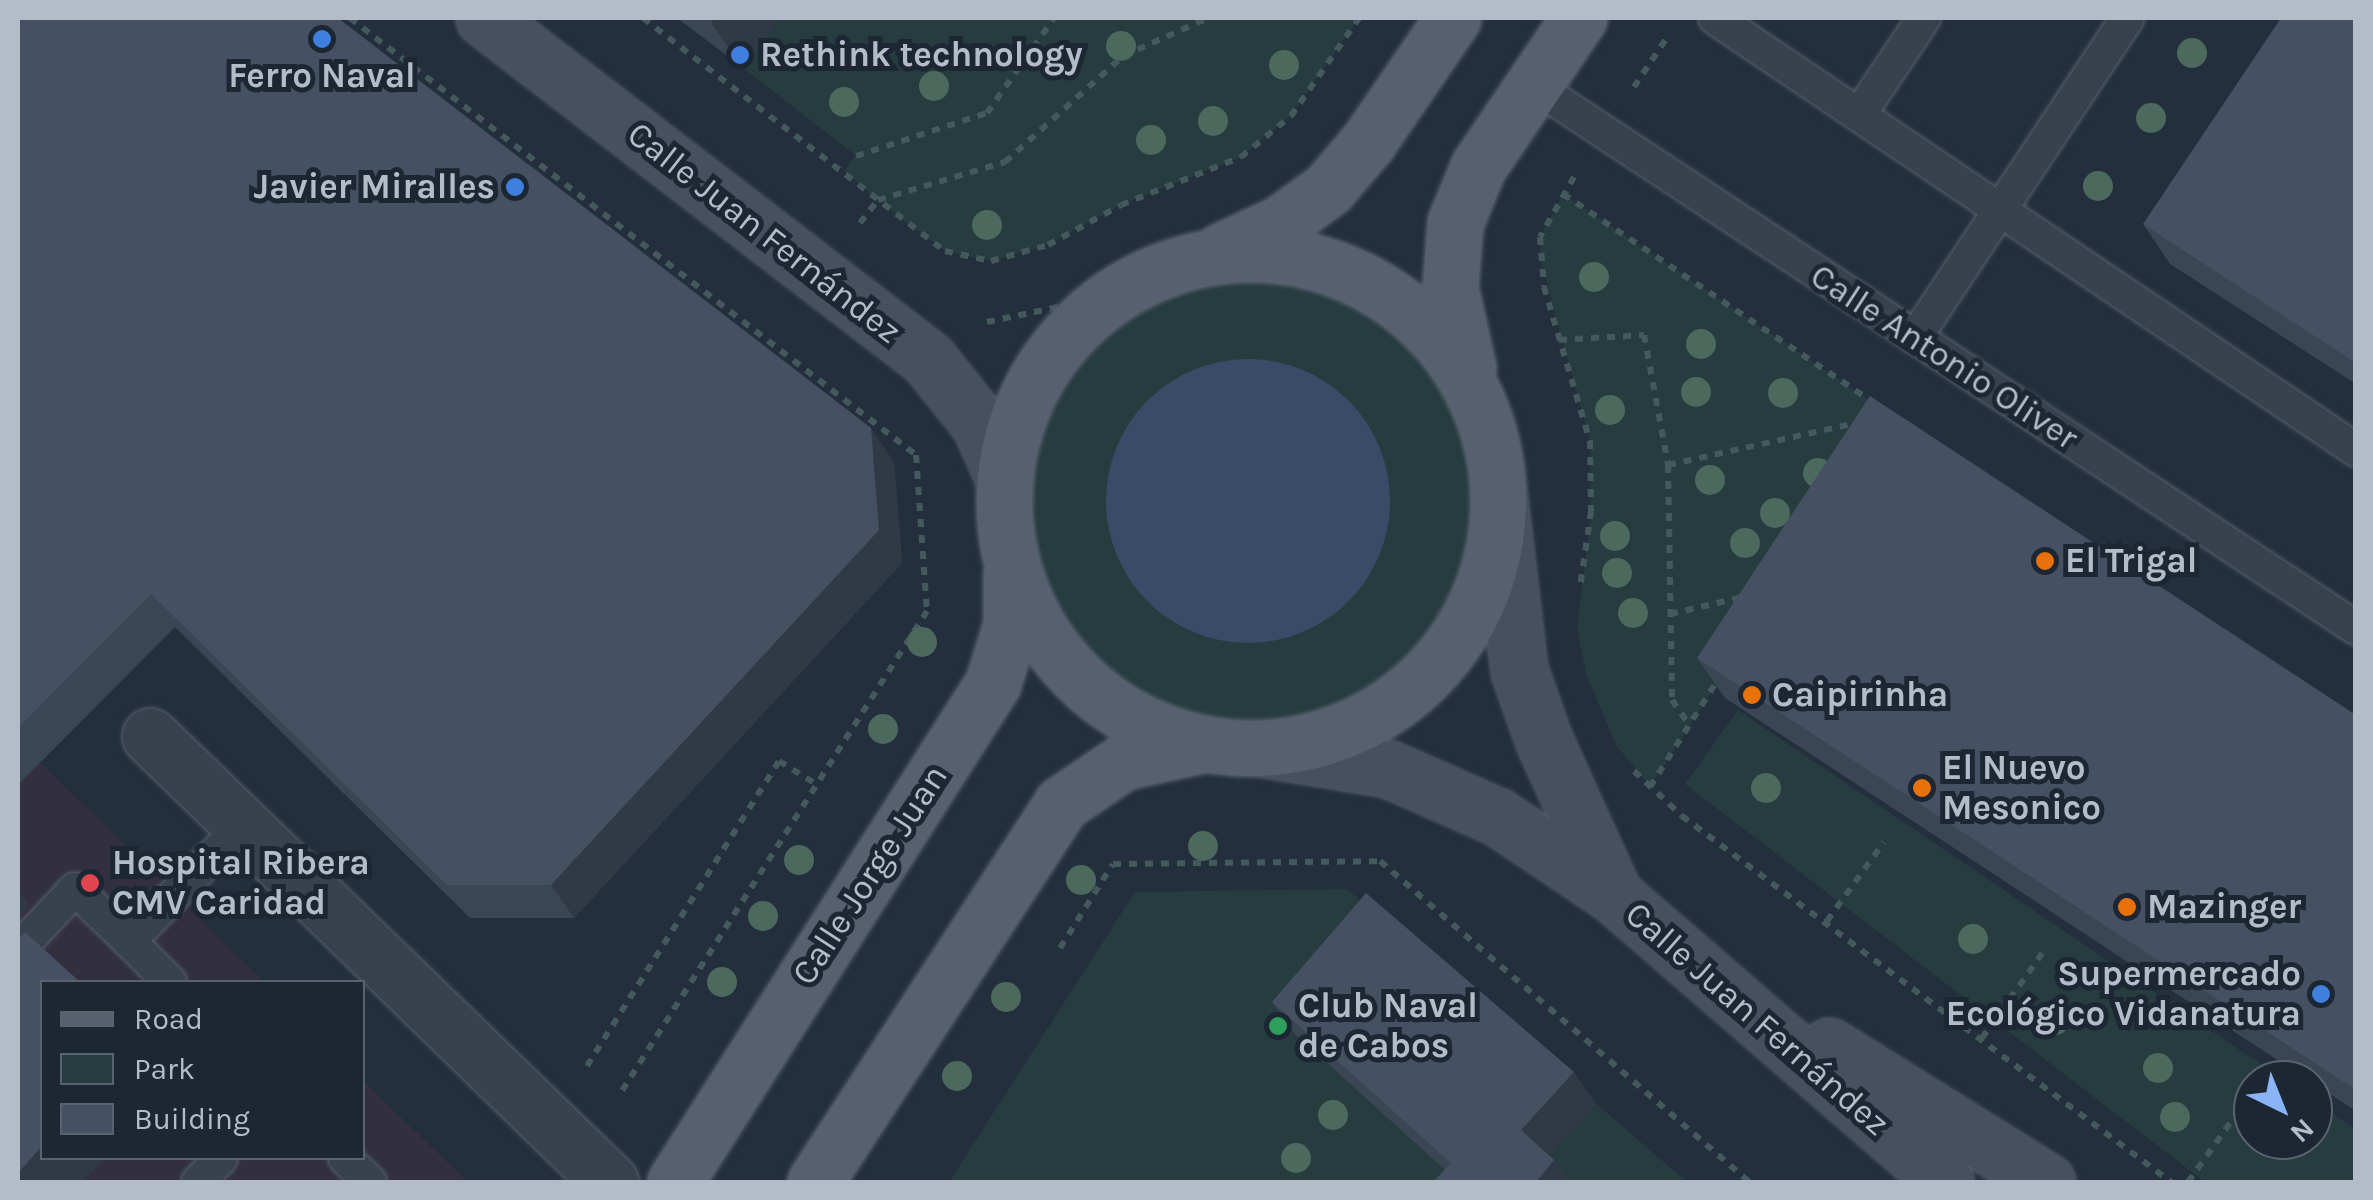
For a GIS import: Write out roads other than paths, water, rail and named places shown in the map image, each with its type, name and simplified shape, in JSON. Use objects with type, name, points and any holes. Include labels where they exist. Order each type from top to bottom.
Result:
[{"type":"main road","name":"Calle Juan Fernández","points":[[484,18],[820,276],[947,380],[986,434],[1005,481]]},
{"type":"main road","points":[[1194,260],[1263,234],[1328,188],[1368,142],[1453,18]]},
{"type":"main road","points":[[815,1182],[1061,804],[1123,762],[1177,748],[1310,741],[1363,722],[1436,666],[1484,584],[1498,492],[1485,418],[1454,317],[1449,255],[1465,194],[1579,18]]},
{"type":"main road","points":[[1194,260],[1292,256],[1361,278],[1436,336],[1485,418]]},
{"type":"main road","name":"Calle Jorge Juan","points":[[675,1182],[992,683],[1010,625],[1005,481],[1013,436],[1040,373],[1071,333],[1114,296],[1194,260]]},
{"type":"main road","name":"Calle Juan Fernández","points":[[1498,492],[1519,670],[1544,741],[1614,895]]},
{"type":"main road","points":[[1009,551],[1038,627],[1085,685],[1152,728],[1240,747]]},
{"type":"main road","name":"Calle Juan Fernández","points":[[1240,747],[1356,759],[1418,778],[1498,817],[1614,895],[1945,1182]]},
{"type":"main road","points":[[1686,957],[2047,1182]]},
{"type":"street","points":[[150,736],[580,1156]]},
{"type":"lane","points":[[1715,18],[1761,31],[1859,115],[2356,450]]},
{"type":"lane","points":[[1859,115],[1924,18]]},
{"type":"lane","points":[[1915,338],[2128,18]]},
{"type":"lane","name":"Calle Antonio Oliver","points":[[1533,85],[2356,628]]},
{"type":"lane","points":[[128,941],[242,826]]},
{"type":"lane","points":[[18,950],[75,889],[168,980]]},
{"type":"lane","points":[[198,1182],[220,1160]]},
{"type":"lane","points":[[347,1160],[370,1182]]},
{"type":"water","points":[[1248,359],[1276,361],[1302,370],[1349,400],[1379,447],[1388,473],[1388,529],[1379,555],[1349,602],[1302,632],[1276,641],[1248,643],[1220,641],[1194,632],[1147,602],[1117,555],[1108,529],[1106,501],[1108,473],[1117,447],[1147,400],[1194,370],[1220,361]]},
{"type":"place","name":"Ferro Naval","points":[[322,39]]},
{"type":"place","name":"Rethink technology","points":[[740,55]]},
{"type":"place","name":"Javier Miralles","points":[[515,187]]},
{"type":"place","name":"El Trigal","points":[[2045,561]]},
{"type":"place","name":"Caipirinha","points":[[1752,695]]},
{"type":"place","name":"El Nuevo Mesonico","points":[[1922,788]]},
{"type":"place","name":"Hospital Ribera CMV Caridad","points":[[90,883]]},
{"type":"place","name":"Mazinger","points":[[2127,907]]},
{"type":"place","name":"Supermercado Ecológico Vidanatura","points":[[2321,994]]},
{"type":"place","name":"Club Naval de Cabos","points":[[1278,1026]]}]
